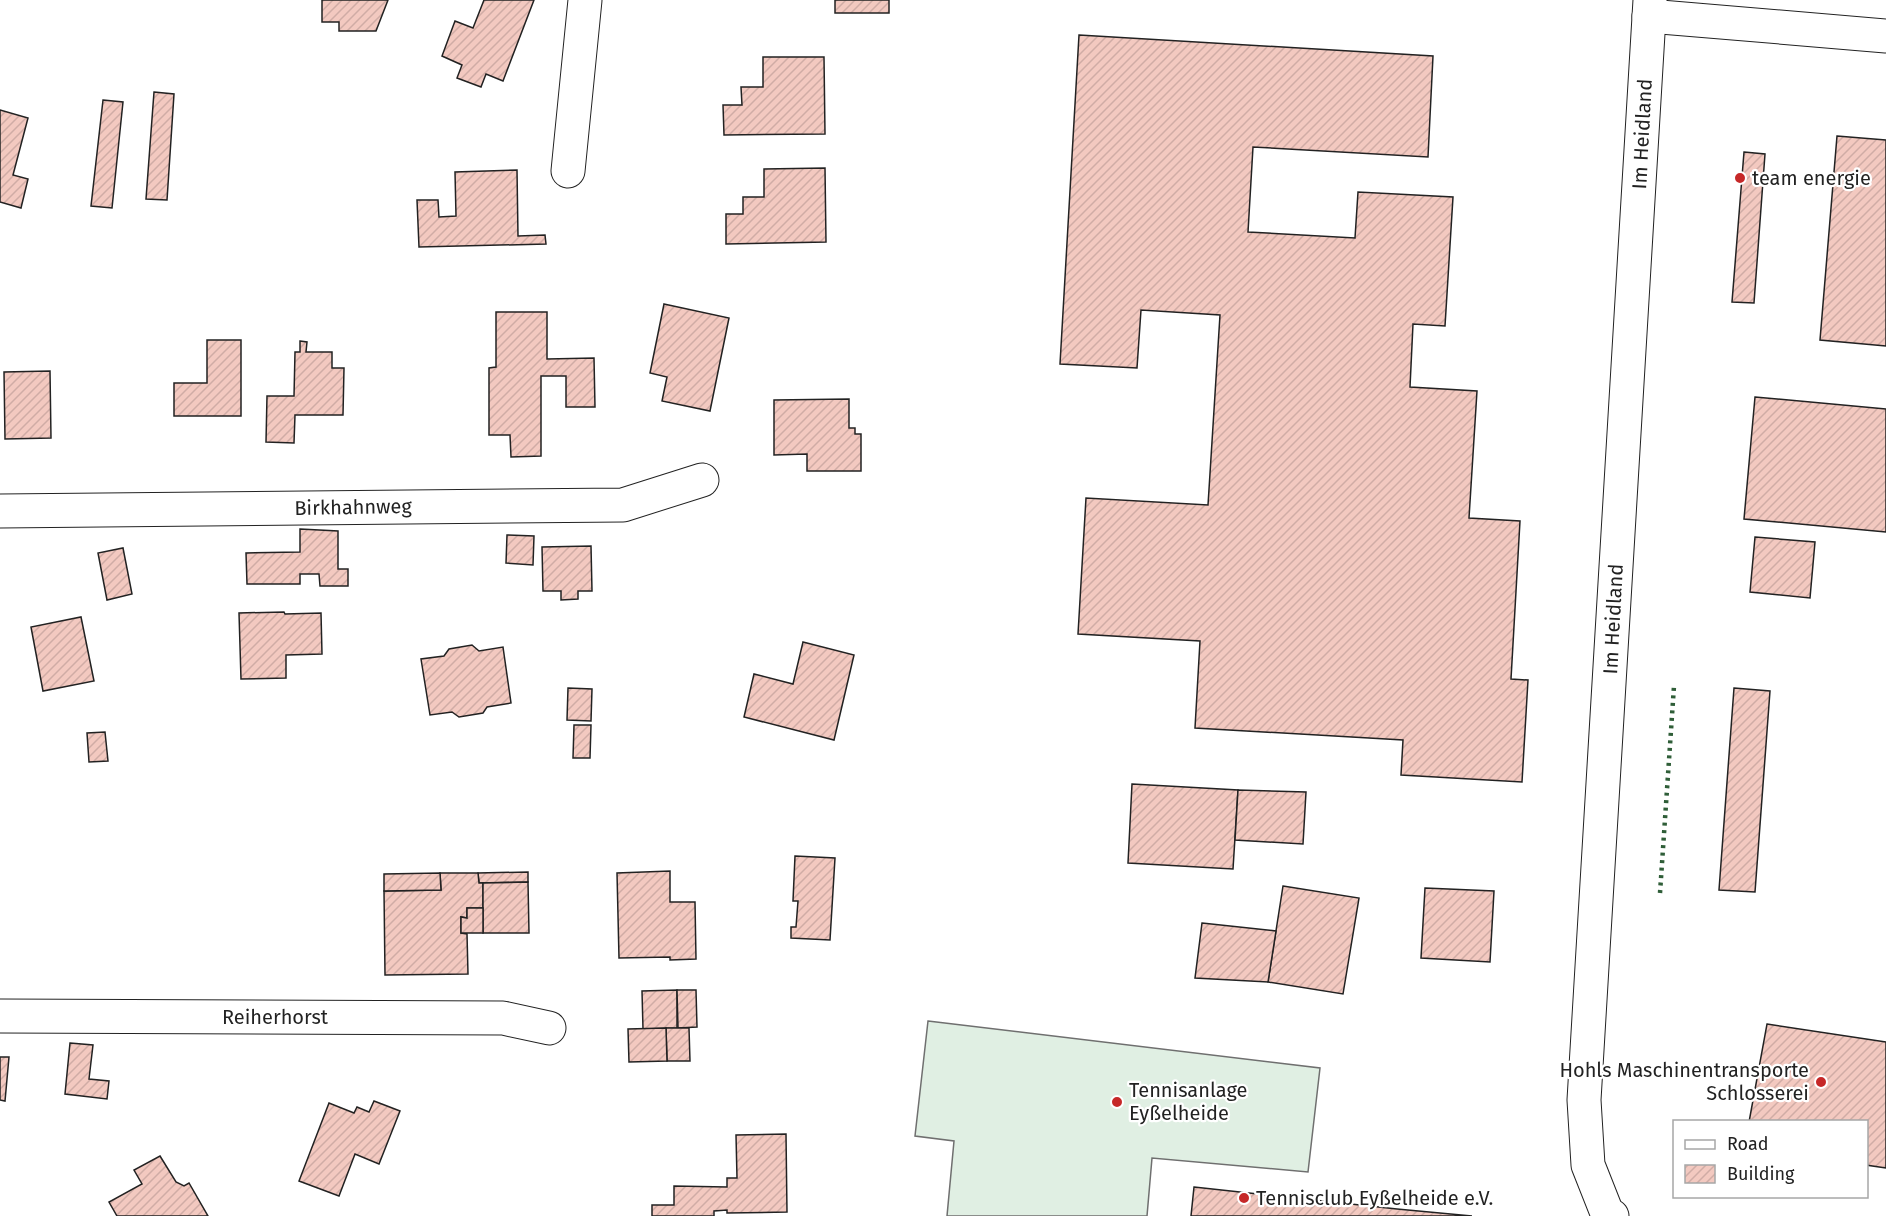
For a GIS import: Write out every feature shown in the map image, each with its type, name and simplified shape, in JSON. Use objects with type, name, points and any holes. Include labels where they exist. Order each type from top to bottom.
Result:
[{"type":"street","points":[[568,171],[585,0]]},
{"type":"street","name":"Im Heidland","points":[[1612,1216],[1607,1213],[1588,1165],[1584,1100],[1650,8],[1886,36]]},
{"type":"street","name":"Birkhahnweg","points":[[0,511],[623,505],[702,480]]},
{"type":"street","name":"Reiherhorst","points":[[0,1016],[503,1018],[549,1028]]},
{"type":"green space","name":"Tennisanlage Eyßelheide","points":[[928,1021],[1320,1068],[1308,1172],[1152,1158],[1147,1216],[947,1216],[954,1141],[915,1136]]},
{"type":"building","points":[[322,0],[388,0],[376,31],[339,31],[339,22],[322,22]]},
{"type":"building","points":[[484,0],[534,0],[503,81],[486,74],[481,87],[457,78],[462,65],[442,56],[455,21],[473,28]]},
{"type":"building","points":[[835,0],[889,0],[889,13],[835,13]]},
{"type":"building","points":[[1079,35],[1433,56],[1428,157],[1253,147],[1248,232],[1355,238],[1358,192],[1453,197],[1445,326],[1413,324],[1410,387],[1477,391],[1469,518],[1520,521],[1511,679],[1528,680],[1522,782],[1401,775],[1403,740],[1195,728],[1200,641],[1078,634],[1086,498],[1208,505],[1220,315],[1141,310],[1137,368],[1060,364]]},
{"type":"building","points":[[763,57],[824,57],[825,134],[724,135],[723,105],[742,105],[741,87],[763,87]]},
{"type":"building","points":[[154,92],[174,94],[167,200],[146,199]]},
{"type":"building","points":[[103,100],[123,102],[112,208],[91,206]]},
{"type":"building","points":[[0,110],[28,118],[13,175],[28,179],[21,208],[0,202]]},
{"type":"building","points":[[1837,136],[1886,140],[1886,346],[1820,340]]},
{"type":"building","points":[[1744,152],[1765,154],[1754,303],[1732,302]]},
{"type":"building","points":[[825,168],[826,242],[726,244],[726,214],[743,214],[743,197],[764,197],[764,169]]},
{"type":"building","points":[[517,170],[518,236],[545,235],[546,244],[419,247],[417,200],[438,200],[439,217],[456,216],[455,172]]},
{"type":"building","points":[[664,304],[729,318],[710,411],[662,401],[667,377],[650,373]]},
{"type":"building","points":[[496,312],[547,312],[547,359],[594,358],[595,407],[566,407],[566,376],[541,376],[541,456],[511,457],[510,435],[489,435],[489,368],[496,367]]},
{"type":"building","points":[[207,340],[241,340],[241,416],[174,416],[174,383],[207,383]]},
{"type":"building","points":[[300,341],[307,342],[306,352],[332,352],[332,368],[344,368],[343,415],[295,415],[294,443],[266,442],[267,396],[294,396],[295,352],[300,352]]},
{"type":"building","points":[[50,371],[51,438],[5,439],[4,372]]},
{"type":"building","points":[[1755,397],[1886,409],[1886,532],[1744,519]]},
{"type":"building","points":[[849,399],[849,428],[855,428],[855,434],[861,434],[861,471],[807,471],[807,454],[774,455],[774,400]]},
{"type":"building","points":[[300,529],[338,531],[338,569],[348,569],[348,586],[320,586],[319,574],[300,574],[300,584],[247,584],[246,553],[300,552]]},
{"type":"building","points":[[507,535],[534,536],[533,565],[506,563]]},
{"type":"building","points":[[1755,537],[1815,542],[1810,598],[1750,592]]},
{"type":"building","points":[[591,546],[592,591],[578,591],[578,599],[561,600],[561,591],[543,591],[542,547]]},
{"type":"building","points":[[123,548],[132,594],[107,600],[98,553]]},
{"type":"building","points":[[284,612],[285,614],[321,613],[322,654],[286,655],[286,678],[241,679],[239,613]]},
{"type":"building","points":[[81,617],[94,681],[43,691],[31,627]]},
{"type":"building","points":[[803,642],[854,655],[834,740],[744,717],[754,674],[793,684]]},
{"type":"building","points":[[472,645],[479,651],[503,647],[511,703],[487,707],[483,713],[459,717],[452,712],[430,715],[421,659],[444,656],[449,649]]},
{"type":"building","points":[[568,688],[592,689],[591,721],[567,720]]},
{"type":"building","points":[[1734,688],[1770,691],[1755,892],[1719,890]]},
{"type":"building","points":[[574,725],[591,725],[590,758],[573,758]]},
{"type":"building","points":[[105,732],[108,761],[89,762],[87,733]]},
{"type":"building","points":[[1132,784],[1238,790],[1233,869],[1128,863]]},
{"type":"building","points":[[1238,790],[1306,792],[1303,844],[1235,840]]},
{"type":"building","points":[[795,856],[835,858],[830,940],[791,938],[791,927],[796,927],[798,901],[793,901]]},
{"type":"building","points":[[670,871],[670,902],[695,902],[696,959],[619,958],[617,873]]},
{"type":"building","points":[[528,872],[528,882],[479,883],[478,873]]},
{"type":"building","points":[[440,873],[478,873],[479,883],[483,883],[483,908],[467,908],[467,918],[461,917],[461,933],[467,934],[468,974],[385,975],[384,891],[441,890]]},
{"type":"building","points":[[440,873],[441,890],[384,891],[384,874]]},
{"type":"building","points":[[528,882],[529,933],[483,933],[483,883]]},
{"type":"building","points":[[1283,886],[1359,898],[1343,994],[1268,982]]},
{"type":"building","points":[[1425,888],[1494,891],[1490,962],[1421,958]]},
{"type":"building","points":[[467,908],[483,908],[483,933],[461,933],[461,917],[467,918]]},
{"type":"building","points":[[1202,923],[1276,931],[1268,982],[1195,978]]},
{"type":"building","points":[[677,990],[677,1028],[643,1029],[642,991]]},
{"type":"building","points":[[677,990],[696,990],[697,1027],[678,1028]]},
{"type":"building","name":"Hohls Maschinentransporte Schlosserei","points":[[1767,1024],[1886,1042],[1886,1168],[1868,1165],[1868,1120],[1749,1120]]},
{"type":"building","points":[[666,1028],[689,1028],[690,1061],[667,1061]]},
{"type":"building","points":[[666,1028],[667,1061],[629,1062],[628,1029]]},
{"type":"building","points":[[70,1043],[93,1045],[89,1079],[109,1081],[107,1099],[65,1094]]},
{"type":"building","points":[[0,1057],[9,1057],[5,1101],[0,1100]]},
{"type":"building","points":[[374,1101],[400,1111],[379,1164],[355,1154],[339,1196],[299,1181],[329,1103],[354,1113],[357,1107],[369,1112]]},
{"type":"building","points":[[786,1134],[787,1212],[727,1213],[727,1210],[714,1211],[714,1216],[652,1216],[652,1205],[674,1205],[674,1186],[727,1187],[727,1178],[737,1178],[736,1135]]},
{"type":"building","points":[[160,1156],[176,1182],[184,1186],[189,1183],[208,1216],[117,1216],[109,1202],[142,1184],[134,1170]]},
{"type":"building","name":"Tennisclub Eyßelheide e.V.","points":[[1194,1187],[1397,1209],[1472,1216],[1191,1216]]},
{"type":"hedge","points":[[1660,893],[1674,686]]},
{"type":"place","name":"team energie","points":[[1740,178]]},
{"type":"place","name":"Hohls Maschinentransporte Schlosserei","points":[[1821,1082]]},
{"type":"place","name":"Tennisanlage Eyßelheide","points":[[1117,1102]]},
{"type":"place","name":"Tennisclub Eyßelheide e.V.","points":[[1244,1198]]}]
